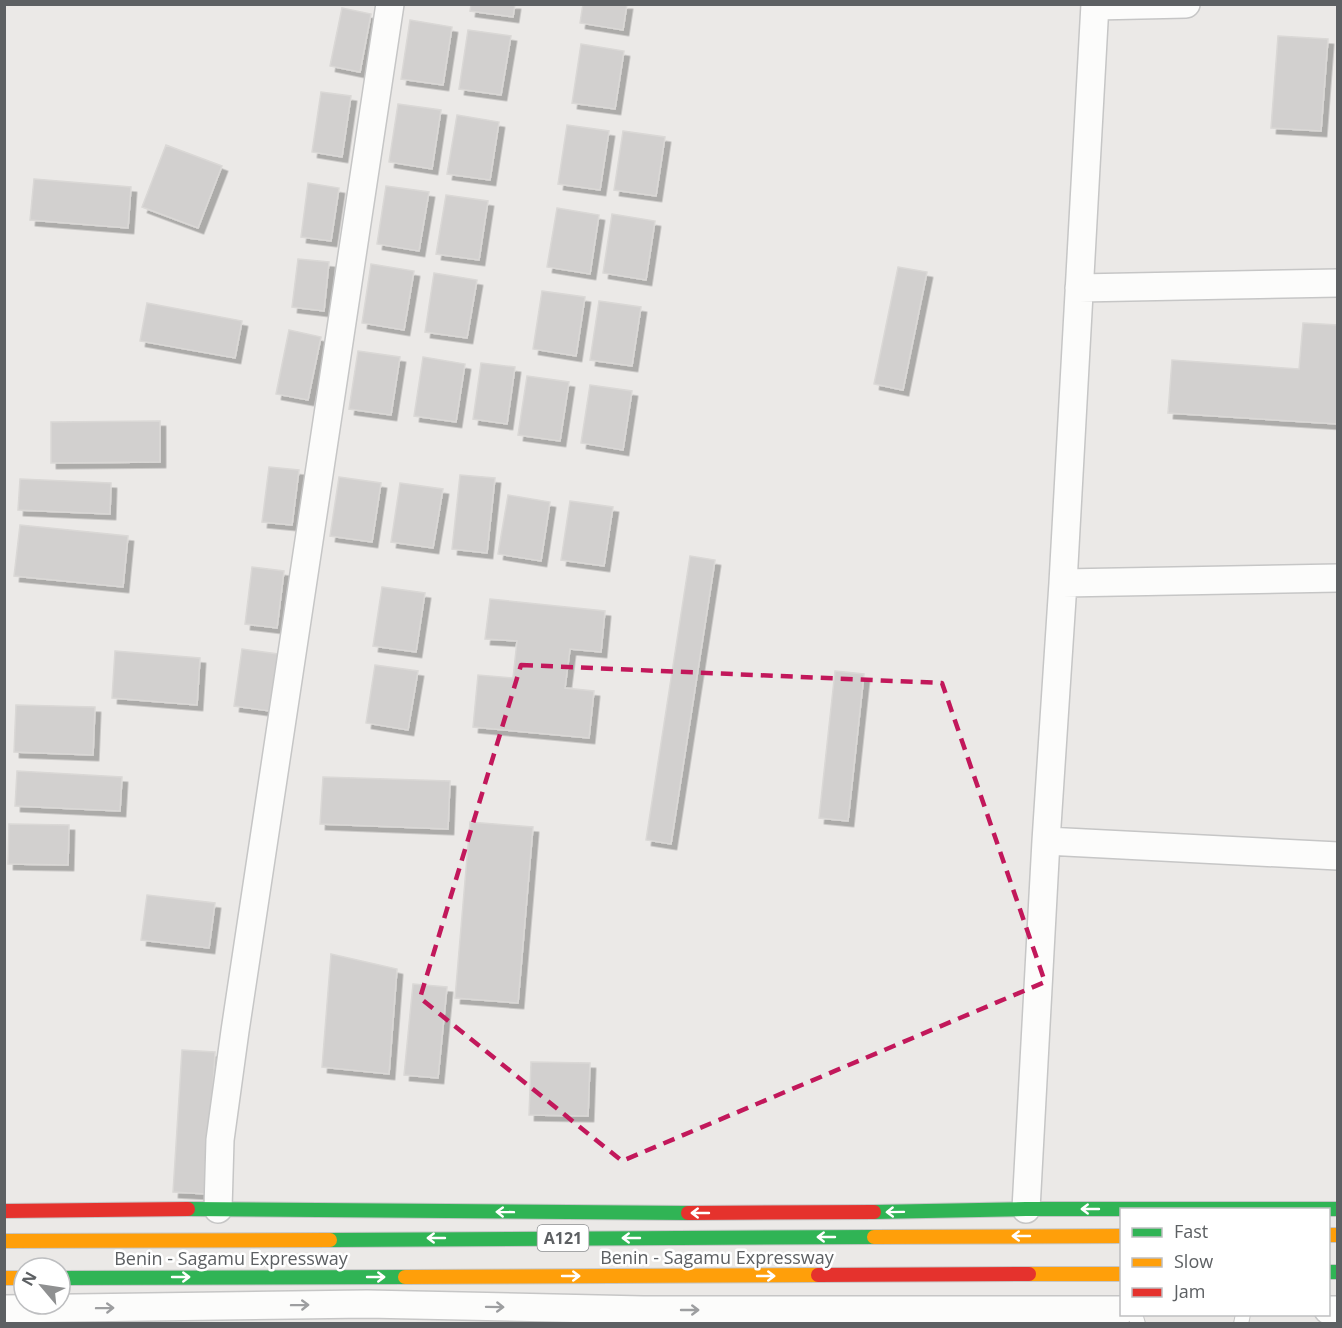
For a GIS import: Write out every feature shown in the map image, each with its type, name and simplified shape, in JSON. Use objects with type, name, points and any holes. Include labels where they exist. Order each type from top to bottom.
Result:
[{"type":"main road","points":[[4,1211],[218,1209],[542,1213],[843,1213],[1120,1209]]},
{"type":"main road","name":"A121","points":[[4,1241],[1120,1236]]},
{"type":"main road","name":"Benin - Sagamu Expressway","points":[[72,1278],[1120,1274]]},
{"type":"street","points":[[218,1209],[220,1140],[235,1031],[390,4]]},
{"type":"street","points":[[1026,1209],[1046,841],[1064,583],[1095,5],[1186,4]]},
{"type":"street","points":[[1079,288],[1338,283]]},
{"type":"street","points":[[1064,583],[1338,579]]},
{"type":"street","points":[[1046,841],[1338,856]]},
{"type":"street","points":[[72,1316],[643,1310],[1105,1315]]},
{"type":"highlighted area","points":[[521,665],[942,683],[1045,982],[622,1161],[420,998]]},
{"type":"building","points":[[471,4],[515,4],[513,17],[470,11]]},
{"type":"building","points":[[583,4],[627,4],[623,30],[580,23]]},
{"type":"building","points":[[342,8],[371,14],[360,72],[330,66]]},
{"type":"building","points":[[410,20],[452,27],[443,85],[401,79]]},
{"type":"building","points":[[468,30],[511,36],[501,95],[459,89]]},
{"type":"building","points":[[1278,36],[1328,39],[1321,131],[1271,128]]},
{"type":"building","points":[[581,44],[624,51],[615,109],[572,103]]},
{"type":"building","points":[[321,92],[351,96],[342,157],[312,152]]},
{"type":"building","points":[[398,104],[441,110],[432,169],[389,162]]},
{"type":"building","points":[[457,115],[499,122],[490,180],[447,174]]},
{"type":"building","points":[[567,125],[609,131],[600,190],[558,184]]},
{"type":"building","points":[[623,131],[665,137],[656,196],[614,190]]},
{"type":"building","points":[[166,145],[222,166],[198,228],[142,207]]},
{"type":"building","points":[[34,179],[131,187],[128,228],[30,220]]},
{"type":"building","points":[[308,183],[339,188],[331,241],[301,237]]},
{"type":"building","points":[[386,186],[429,192],[419,251],[377,244]]},
{"type":"building","points":[[446,195],[488,201],[479,260],[436,254]]},
{"type":"building","points":[[557,208],[599,215],[590,274],[547,267]]},
{"type":"building","points":[[612,214],[655,221],[646,280],[603,273]]},
{"type":"building","points":[[298,259],[329,262],[324,311],[292,307]]},
{"type":"building","points":[[371,264],[414,271],[404,330],[362,323]]},
{"type":"building","points":[[898,267],[927,272],[903,390],[874,384]]},
{"type":"building","points":[[434,273],[477,280],[467,338],[425,332]]},
{"type":"building","points":[[542,291],[585,297],[576,356],[533,349]]},
{"type":"building","points":[[599,301],[641,307],[632,366],[590,360]]},
{"type":"building","points":[[147,303],[242,321],[235,358],[140,341]]},
{"type":"building","points":[[1303,323],[1338,325],[1338,424],[1168,413],[1172,360],[1299,369]]},
{"type":"building","points":[[289,330],[321,337],[308,400],[276,394]]},
{"type":"building","points":[[358,351],[400,357],[391,415],[349,409]]},
{"type":"building","points":[[423,357],[465,364],[456,422],[414,416]]},
{"type":"building","points":[[481,363],[515,367],[507,424],[473,419]]},
{"type":"building","points":[[527,376],[569,382],[560,441],[518,435]]},
{"type":"building","points":[[590,385],[632,391],[623,450],[581,443]]},
{"type":"building","points":[[160,421],[160,462],[51,463],[51,422]]},
{"type":"building","points":[[269,467],[299,470],[292,525],[262,522]]},
{"type":"building","points":[[460,475],[495,478],[487,553],[452,549]]},
{"type":"building","points":[[339,477],[381,483],[372,542],[330,536]]},
{"type":"building","points":[[20,479],[111,483],[110,514],[18,510]]},
{"type":"building","points":[[400,483],[443,489],[433,548],[391,542]]},
{"type":"building","points":[[508,495],[550,502],[541,561],[498,554]]},
{"type":"building","points":[[570,501],[613,507],[604,566],[561,560]]},
{"type":"building","points":[[20,525],[128,536],[123,587],[14,576]]},
{"type":"building","points":[[690,556],[715,560],[671,844],[646,840]]},
{"type":"building","points":[[252,567],[284,571],[277,628],[245,624]]},
{"type":"building","points":[[382,587],[425,593],[416,652],[373,646]]},
{"type":"building","points":[[490,599],[605,611],[601,652],[570,649],[565,688],[594,691],[589,738],[473,727],[478,675],[513,678],[517,641],[485,639]]},
{"type":"building","points":[[242,649],[278,654],[270,711],[234,706]]},
{"type":"building","points":[[115,651],[200,658],[197,705],[112,698]]},
{"type":"building","points":[[375,665],[418,671],[408,730],[366,723]]},
{"type":"building","points":[[835,671],[864,674],[848,821],[819,818]]},
{"type":"building","points":[[16,705],[95,707],[93,755],[14,752]]},
{"type":"building","points":[[17,771],[122,777],[120,811],[15,806]]},
{"type":"building","points":[[323,777],[450,781],[448,829],[320,824]]},
{"type":"building","points":[[470,822],[533,827],[518,1003],[455,998]]},
{"type":"building","points":[[9,824],[69,825],[68,865],[8,864]]},
{"type":"building","points":[[147,895],[215,903],[209,948],[141,940]]},
{"type":"building","points":[[331,954],[397,969],[389,1074],[322,1067]]},
{"type":"building","points":[[413,984],[447,987],[438,1078],[404,1075]]},
{"type":"building","points":[[182,1050],[215,1052],[207,1194],[173,1192]]},
{"type":"building","points":[[531,1062],[590,1063],[588,1116],[529,1115]]},
{"type":"traffic: fast","points":[[188,1209],[688,1213]]},
{"type":"traffic: fast","points":[[874,1212],[1120,1209]]},
{"type":"traffic: fast","points":[[1330,1209],[1338,1209]]},
{"type":"traffic: fast","points":[[330,1240],[874,1237]]},
{"type":"traffic: fast","points":[[1330,1272],[1338,1272]]},
{"type":"traffic: fast","points":[[72,1278],[405,1277]]},
{"type":"traffic: slow","points":[[1330,1235],[1338,1235]]},
{"type":"traffic: slow","points":[[874,1237],[1120,1236]]},
{"type":"traffic: slow","points":[[4,1241],[330,1240]]},
{"type":"traffic: slow","points":[[1029,1274],[1120,1274]]},
{"type":"traffic: slow","points":[[405,1277],[818,1275]]},
{"type":"traffic: slow","points":[[4,1278],[12,1278]]},
{"type":"traffic: jam","points":[[4,1211],[188,1209]]},
{"type":"traffic: jam","points":[[688,1213],[874,1212]]},
{"type":"traffic: jam","points":[[818,1275],[1029,1274]]}]
